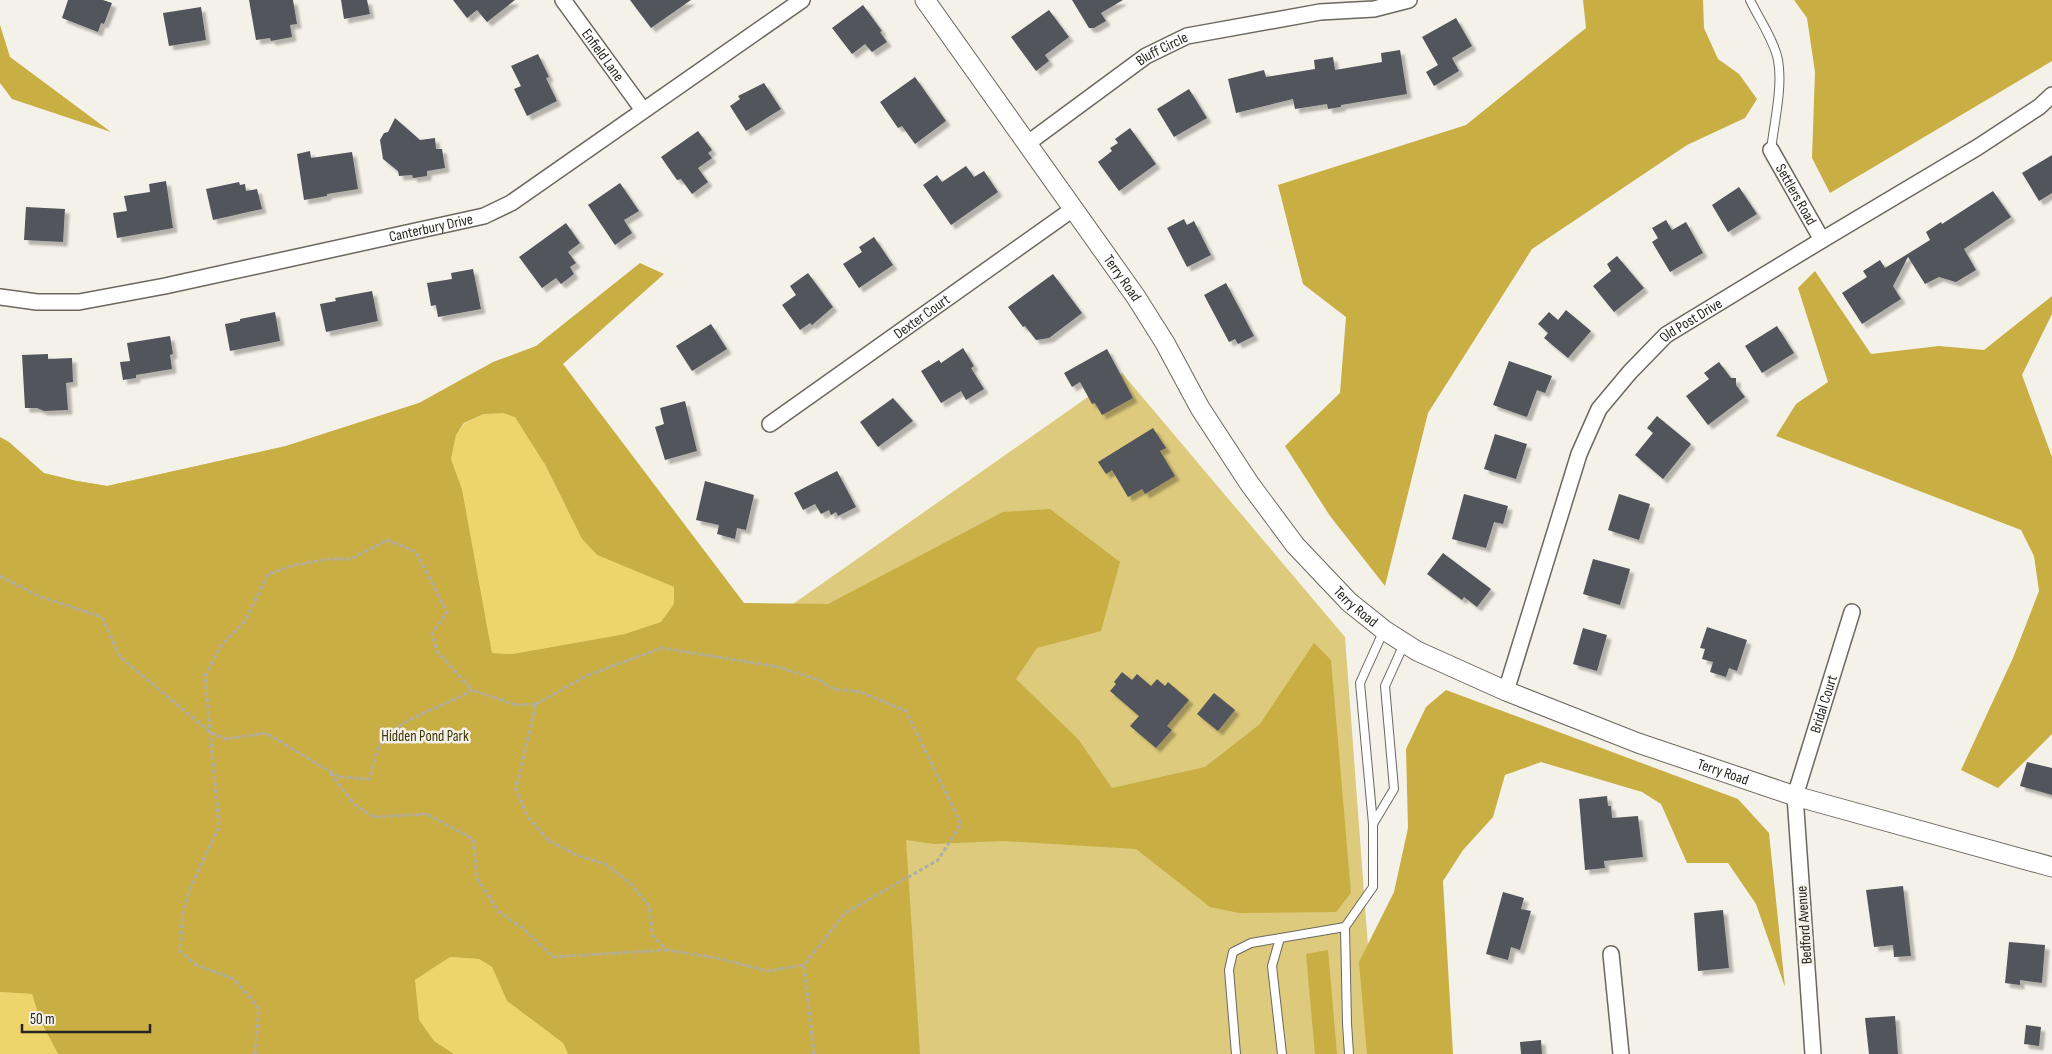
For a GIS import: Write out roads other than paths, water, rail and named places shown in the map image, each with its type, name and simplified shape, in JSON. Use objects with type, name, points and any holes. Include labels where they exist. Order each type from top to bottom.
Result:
[{"type":"street","name":"Enfield Lane","points":[[563,0],[643,110]]},
{"type":"street","name":"Canterbury Drive","points":[[0,297],[37,302],[79,302],[165,286],[484,216],[511,203],[802,0]]},
{"type":"street","name":"Terry Road","points":[[925,0],[1136,297],[1165,343],[1200,408],[1248,483],[1294,545],[1350,602],[1384,630],[1417,651],[1506,691],[1638,743],[1795,796],[2052,867]]},
{"type":"street","name":"Bluff Circle","points":[[1028,143],[1146,56],[1187,36],[1323,6],[1374,9],[1408,0]]},
{"type":"street","name":"Old Post Drive","points":[[1506,691],[1579,454],[1599,409],[1630,372],[1666,335],[1978,147],[2039,107],[2052,95]]},
{"type":"street","name":"Settlers Road","points":[[1771,150],[1822,240]]},
{"type":"street","name":"Dexter Court","points":[[770,424],[1073,209]]},
{"type":"street","name":"Bridal Court","points":[[1795,796],[1852,612]]},
{"type":"street","name":"Bedford Avenue","points":[[1795,796],[1813,1054]]},
{"type":"street","points":[[1611,954],[1620,1054]]},
{"type":"lane","points":[[1750,0],[1775,50],[1778,61],[1779,81],[1771,150]]},
{"type":"lane","points":[[1349,1054],[1345,927],[1373,887],[1373,824],[1360,683],[1384,630]]},
{"type":"lane","points":[[1373,824],[1394,789],[1385,686],[1405,643]]},
{"type":"lane","points":[[1236,1054],[1229,970],[1233,952],[1251,943],[1345,927]]},
{"type":"lane","points":[[1280,938],[1272,966],[1282,1054]]},
{"type":"park label","name":"Hidden Pond Park","points":[[425,736]]}]
